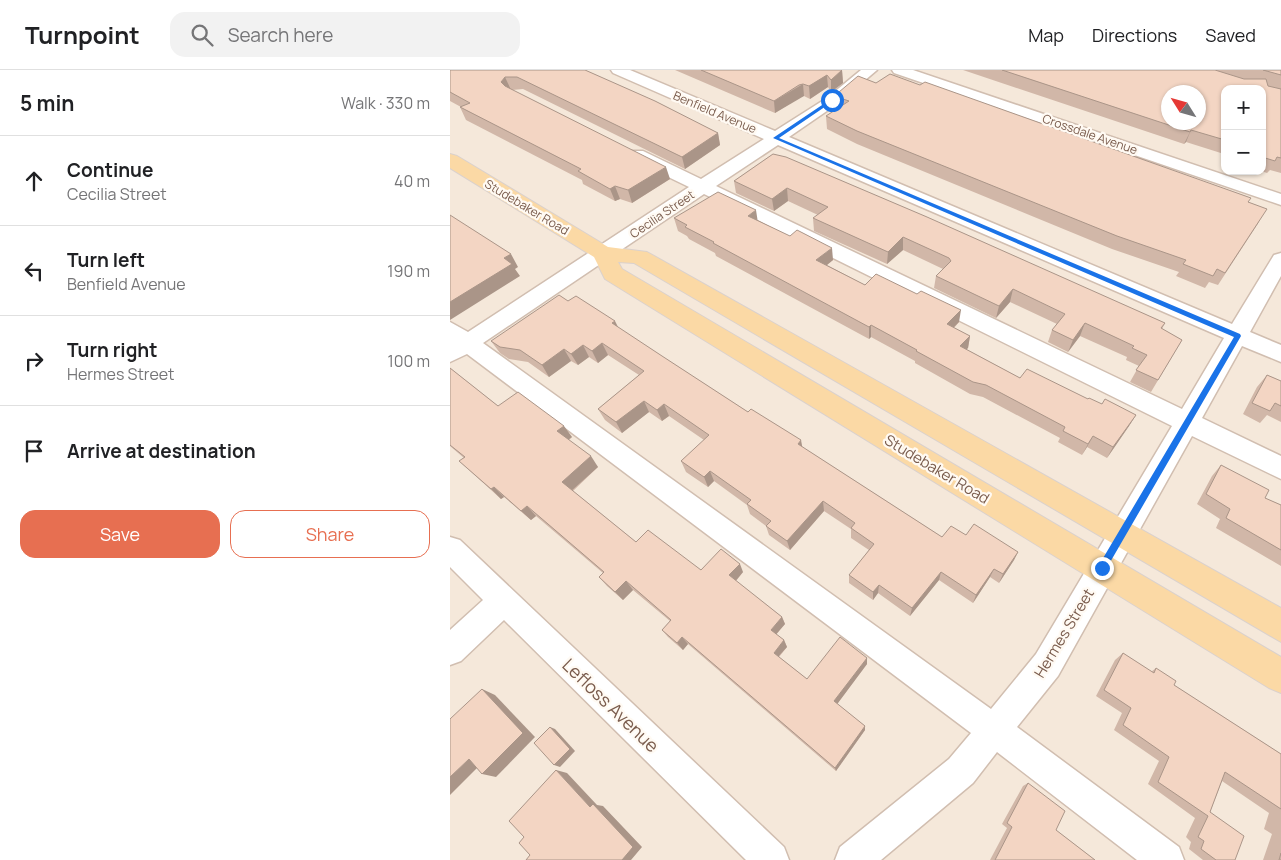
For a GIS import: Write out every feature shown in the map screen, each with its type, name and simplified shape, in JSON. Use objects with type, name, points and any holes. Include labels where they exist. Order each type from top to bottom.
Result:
[{"type":"main road","name":"Studebaker Road","points":[[450,160],[603,253],[639,257],[1281,626]]},
{"type":"main road","name":"Studebaker Road","points":[[603,253],[613,274],[1281,676]]},
{"type":"street","name":"Benfield Avenue","points":[[618,70],[1281,354]]},
{"type":"street","name":"Cecilia Street","points":[[456,342],[603,253],[832,100],[870,70]]},
{"type":"street","name":"Crossdale Avenue","points":[[899,70],[1281,200]]},
{"type":"street","points":[[622,147],[1281,468]]},
{"type":"street","name":"Hermes Street","points":[[853,860],[962,771],[1047,665],[1281,259]]},
{"type":"street","points":[[456,342],[995,731],[1166,860]]},
{"type":"street","name":"Lefloss Avenue","points":[[450,549],[771,860]]},
{"type":"street","points":[[450,650],[504,601]]},
{"type":"shaded area","points":[[450,70],[1281,70],[1281,860],[450,860]]},
{"type":"building","points":[[450,70],[585,70],[655,101],[718,133],[682,157],[517,77],[505,77],[501,82],[505,86],[666,167],[628,190],[615,186],[610,189],[578,171],[581,169],[460,107],[470,103],[450,92]]},
{"type":"building","points":[[701,70],[842,70],[831,80],[827,75],[809,86],[799,85],[774,101]]},
{"type":"building","points":[[1002,70],[1215,70],[1244,79],[1266,79],[1268,86],[1281,89],[1281,158],[1277,157],[1275,161],[1266,158],[1266,85],[1221,85],[1221,139],[1191,130],[1206,130],[1206,85],[1161,85],[1161,122]]},
{"type":"building","points":[[1263,70],[1281,70],[1281,75]]},
{"type":"building","points":[[890,74],[920,85],[925,82],[1251,198],[1248,202],[1267,209],[1225,273],[1217,269],[1213,276],[1183,264],[1186,260],[1117,236],[857,131],[826,116],[849,101],[843,99],[839,92],[858,76],[876,83]]},
{"type":"building","points":[[773,154],[786,157],[927,217],[1165,323],[1161,328],[1182,340],[1158,380],[1136,370],[1147,355],[1132,348],[1134,346],[1085,323],[1073,340],[1052,330],[1065,314],[1013,289],[999,306],[936,276],[951,261],[949,258],[903,237],[888,252],[813,218],[828,207],[787,188],[772,199],[734,181]]},
{"type":"building","points":[[718,192],[756,210],[748,216],[790,236],[797,230],[832,248],[816,260],[865,285],[876,274],[917,294],[921,291],[961,310],[947,324],[970,336],[960,346],[1020,378],[1027,369],[1088,399],[1102,404],[1105,399],[1136,415],[1113,447],[1093,436],[1088,444],[1063,431],[1065,427],[986,385],[973,382],[871,325],[869,327],[713,243],[685,227],[687,225],[674,218]]},
{"type":"building","points":[[450,215],[511,254],[504,258],[512,264],[450,302]]},
{"type":"building","points":[[559,295],[568,301],[576,296],[615,321],[612,323],[748,412],[751,409],[801,440],[798,444],[942,537],[951,526],[966,535],[974,524],[1018,552],[1003,574],[994,569],[976,595],[941,572],[912,608],[879,585],[873,592],[849,575],[874,544],[851,528],[855,523],[823,501],[787,541],[766,526],[771,521],[747,504],[751,500],[710,471],[704,477],[681,461],[709,435],[664,404],[657,410],[644,401],[616,422],[598,409],[644,371],[602,343],[592,351],[583,345],[571,354],[564,349],[542,365],[520,350],[500,347],[491,341]]},
{"type":"building","points":[[450,368],[498,406],[518,392],[564,426],[557,431],[591,456],[562,482],[636,542],[648,530],[701,570],[721,549],[740,564],[729,575],[782,617],[771,630],[784,640],[774,653],[807,679],[840,637],[867,658],[834,701],[865,726],[835,768],[682,637],[677,643],[662,630],[671,620],[626,581],[615,592],[599,577],[604,572],[527,506],[521,511],[494,487],[491,489],[459,461],[465,457],[450,445]]},
{"type":"building","points":[[1267,375],[1281,381],[1281,406],[1275,403],[1270,411],[1252,403]]},
{"type":"building","points":[[1221,465],[1269,490],[1265,498],[1281,505],[1281,550],[1226,518],[1230,509],[1206,494]]},
{"type":"building","points":[[1123,653],[1154,673],[1156,668],[1176,681],[1174,685],[1281,754],[1281,809],[1225,772],[1210,812],[1244,836],[1235,860],[1216,860],[1201,849],[1204,841],[1198,837],[1208,816],[1158,782],[1169,757],[1123,725],[1131,708],[1104,690]]},
{"type":"building","points":[[482,689],[523,733],[482,774],[469,759],[450,777],[450,719]]},
{"type":"building","points":[[550,727],[570,749],[554,765],[534,743]]},
{"type":"building","points":[[556,770],[590,807],[593,804],[633,847],[622,860],[526,860],[530,855],[519,843],[524,837],[509,821]]},
{"type":"building","points":[[1028,783],[1065,811],[1056,830],[1095,860],[995,860],[1012,827],[1007,823]]},
{"type":"route","points":[[832,100],[776,138],[1238,336],[1102,568]]}]
